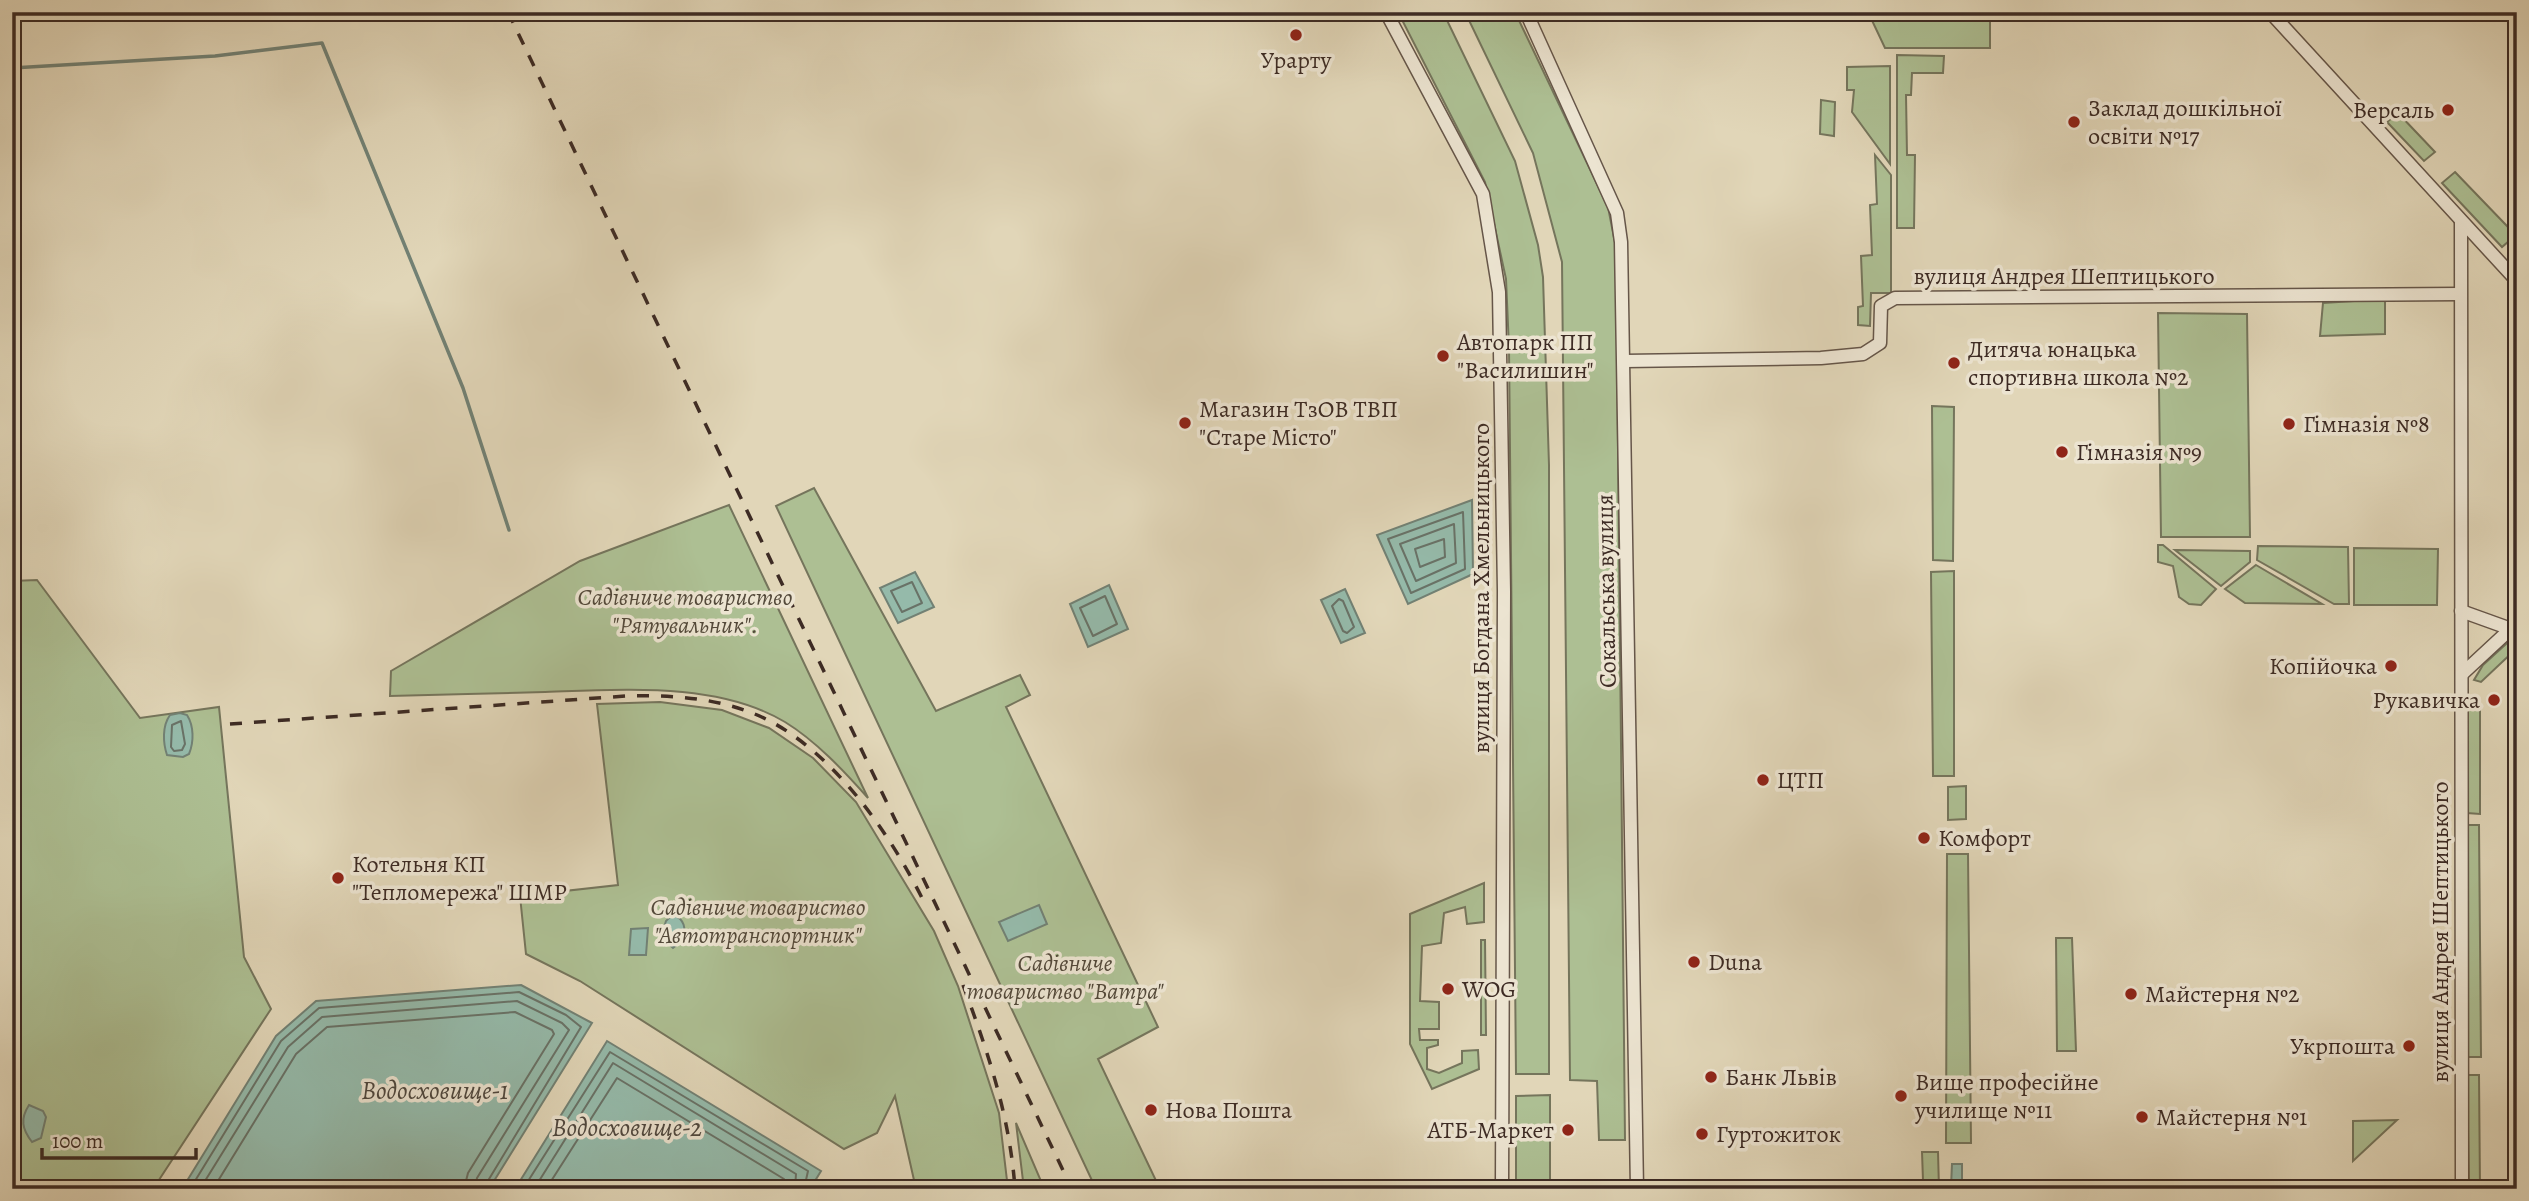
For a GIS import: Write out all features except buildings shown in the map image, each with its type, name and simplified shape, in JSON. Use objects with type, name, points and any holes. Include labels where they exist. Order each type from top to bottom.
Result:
[{"type":"street","name":"вулиця Богдана Хмельницького","points":[[1386,12],[1483,194],[1499,292],[1504,591],[1502,1189]]},
{"type":"street","name":"Сокальська вулиця","points":[[1526,12],[1617,213],[1621,242],[1637,1189]]},
{"type":"street","points":[[2270,12],[2517,281]]},
{"type":"street","name":"вулиця Андрея Шептицького","points":[[2462,222],[2462,1189]]},
{"type":"street","name":"вулиця Андрея Шептицького","points":[[1625,361],[1821,358],[1863,354],[1880,343],[1881,306],[1895,298],[2460,295]]},
{"type":"street","points":[[2460,611],[2514,626]]},
{"type":"street","points":[[2462,674],[2514,626]]},
{"type":"green space","points":[[1398,12],[1443,12],[1515,161],[1538,245],[1543,277],[1549,465],[1549,1074],[1516,1074],[1509,348],[1506,279],[1485,182]]},
{"type":"green space","points":[[1465,12],[1515,12],[1608,207],[1616,248],[1625,1140],[1599,1140],[1597,1081],[1570,1080],[1562,262],[1533,153]]},
{"type":"green space","points":[[1868,12],[1990,12],[1990,48],[1885,48]]},
{"type":"green space","points":[[1897,55],[1944,56],[1943,73],[1912,73],[1911,95],[1906,95],[1907,155],[1915,155],[1914,228],[1897,228]]},
{"type":"green space","points":[[1890,66],[1890,164],[1852,112],[1854,90],[1847,90],[1847,67]]},
{"type":"green space","points":[[1821,100],[1835,102],[1834,136],[1820,134]]},
{"type":"green space","points":[[2398,113],[2435,152],[2424,161],[2387,122]]},
{"type":"green space","points":[[1875,155],[1891,175],[1891,293],[1871,293],[1870,326],[1858,325],[1858,307],[1863,306],[1861,256],[1872,255],[1870,205],[1877,204]]},
{"type":"green space","points":[[2455,172],[2507,226],[2517,217],[2517,234],[2502,247],[2442,183]]},
{"type":"green space","points":[[2385,299],[2385,334],[2320,336],[2323,303]]},
{"type":"green space","points":[[2158,313],[2247,314],[2250,537],[2161,537]]},
{"type":"green space","points":[[1932,406],[1954,407],[1953,561],[1933,560]]},
{"type":"green space","name":"Садівниче товариство \"Ватра\"","points":[[814,488],[936,711],[1020,675],[1030,695],[1006,707],[1158,1027],[1098,1059],[1160,1189],[1096,1189],[776,506]]},
{"type":"green space","name":"Садівниче товариство \"Рятувальник\".","points":[[729,505],[868,798],[808,738],[785,722],[758,709],[729,700],[699,694],[637,690],[390,696],[391,671],[580,561]]},
{"type":"green space","points":[[2158,545],[2163,545],[2216,589],[2201,605],[2189,604],[2179,597],[2173,566],[2158,562]]},
{"type":"green space","points":[[2258,546],[2348,547],[2349,604],[2334,604],[2257,560]]},
{"type":"green space","points":[[2354,548],[2438,549],[2437,605],[2354,605]]},
{"type":"green space","points":[[2175,550],[2250,551],[2250,562],[2221,586]]},
{"type":"green space","points":[[2256,565],[2322,604],[2245,603],[2225,589]]},
{"type":"green space","points":[[1954,571],[1954,776],[1933,776],[1931,572]]},
{"type":"green space","points":[[37,580],[140,718],[219,707],[244,957],[271,1009],[153,1189],[12,1189],[12,581]]},
{"type":"green space","points":[[2517,634],[2517,648],[2481,682],[2474,680],[2483,665]]},
{"type":"green space","name":"Садівниче товариство \"Автотранспортник\"","points":[[660,702],[722,710],[769,728],[813,758],[856,802],[934,931],[958,986],[999,1113],[1008,1189],[916,1189],[895,1096],[877,1133],[844,1149],[580,981],[526,954],[520,896],[618,885],[597,704]]},
{"type":"green space","points":[[2467,704],[2480,704],[2480,814],[2467,813]]},
{"type":"green space","points":[[1966,786],[1966,819],[1948,820],[1948,787]]},
{"type":"green space","points":[[2467,825],[2479,825],[2481,1057],[2467,1057]]},
{"type":"green space","points":[[1947,854],[1968,854],[1971,1143],[1946,1143]]},
{"type":"green space","points":[[1484,883],[1484,922],[1467,924],[1465,907],[1444,913],[1441,943],[1422,946],[1420,1001],[1439,1002],[1439,1029],[1419,1029],[1420,1040],[1438,1040],[1438,1045],[1427,1048],[1427,1069],[1439,1073],[1462,1063],[1462,1051],[1478,1050],[1479,1069],[1432,1089],[1410,1044],[1410,914]]},
{"type":"green space","points":[[2056,938],[2072,938],[2076,1051],[2057,1051]]},
{"type":"green space","points":[[1481,940],[1485,940],[1486,1035],[1481,1035]]},
{"type":"green space","points":[[2467,1075],[2479,1075],[2480,1189],[2469,1189]]},
{"type":"green space","points":[[1550,1095],[1550,1189],[1516,1189],[1516,1096]]},
{"type":"green space","points":[[2397,1120],[2353,1161],[2353,1121]]},
{"type":"green space","points":[[1016,1123],[1041,1181],[1044,1189],[1024,1189]]},
{"type":"green space","points":[[1922,1152],[1938,1152],[1939,1189],[1878,1189],[1878,1181],[1923,1180]]},
{"type":"green space","points":[[1826,1182],[1871,1182],[1870,1189],[1825,1189]]},
{"type":"water","points":[[1472,500],[1473,574],[1408,604],[1377,535]]},
{"type":"water","points":[[915,572],[934,607],[898,623],[880,588]]},
{"type":"water","points":[[1109,585],[1128,629],[1088,647],[1070,604]]},
{"type":"water","points":[[1345,589],[1365,633],[1341,643],[1321,600]]},
{"type":"water","points":[[170,715],[187,715],[192,734],[189,754],[183,757],[167,755],[164,740],[167,719]]},
{"type":"water","points":[[1039,905],[1047,924],[1008,941],[999,922]]},
{"type":"water","points":[[673,914],[684,925],[684,932],[683,940],[673,948],[661,937],[666,921]]},
{"type":"water","points":[[648,928],[646,955],[629,955],[631,929]]},
{"type":"water","name":"Водосховище-1","points":[[521,985],[592,1023],[489,1189],[182,1189],[276,1036],[316,1001]]},
{"type":"water","name":"Водосховище-2","points":[[607,1041],[821,1171],[810,1189],[515,1189]]},
{"type":"water","points":[[29,1105],[43,1111],[46,1117],[41,1138],[32,1142],[23,1124]]},
{"type":"water","points":[[1952,1164],[1962,1164],[1962,1187],[1951,1187]]},
{"type":"waterway","points":[[12,68],[215,56],[322,43],[463,388],[509,530]]},
{"type":"railway","points":[[508,12],[1072,1189]]},
{"type":"railway","points":[[230,724],[626,696],[687,698],[732,706],[776,724],[829,765],[894,847],[925,904]]},
{"type":"railway","points":[[963,985],[1003,1110],[1015,1189]]},
{"type":"place","name":"Урарту","points":[[1296,35]]},
{"type":"place","name":"Версаль","points":[[2448,110]]},
{"type":"place","name":"Заклад дошкільної освіти №17","points":[[2074,122]]},
{"type":"place","name":"Автопарк ПП \"Василишин\"","points":[[1443,356]]},
{"type":"place","name":"Дитяча юнацька спортивна школа №2","points":[[1954,363]]},
{"type":"place","name":"Магазин ТзОВ ТВП \"Старе Місто\"","points":[[1185,423]]},
{"type":"place","name":"Гімназія №8","points":[[2289,424]]},
{"type":"place","name":"Гімназія №9","points":[[2062,452]]},
{"type":"place","name":"Копійочка","points":[[2391,666]]},
{"type":"place","name":"Рукавичка","points":[[2494,700]]},
{"type":"place","name":"ЦТП","points":[[1763,780]]},
{"type":"place","name":"Комфорт","points":[[1924,838]]},
{"type":"place","name":"Котельня КП \"Тепломережа\" ШМР","points":[[338,878]]},
{"type":"place","name":"Duna","points":[[1694,962]]},
{"type":"place","name":"WOG","points":[[1448,989]]},
{"type":"place","name":"Майстерня №2","points":[[2131,994]]},
{"type":"place","name":"Укрпошта","points":[[2409,1046]]},
{"type":"place","name":"Банк Львів","points":[[1711,1077]]},
{"type":"place","name":"Вище професійне училище №11","points":[[1901,1096]]},
{"type":"place","name":"Нова Пошта","points":[[1151,1110]]},
{"type":"place","name":"Майстерня №1","points":[[2142,1117]]},
{"type":"place","name":"АТБ-Маркет","points":[[1568,1130]]},
{"type":"place","name":"Гуртожиток","points":[[1702,1134]]}]
